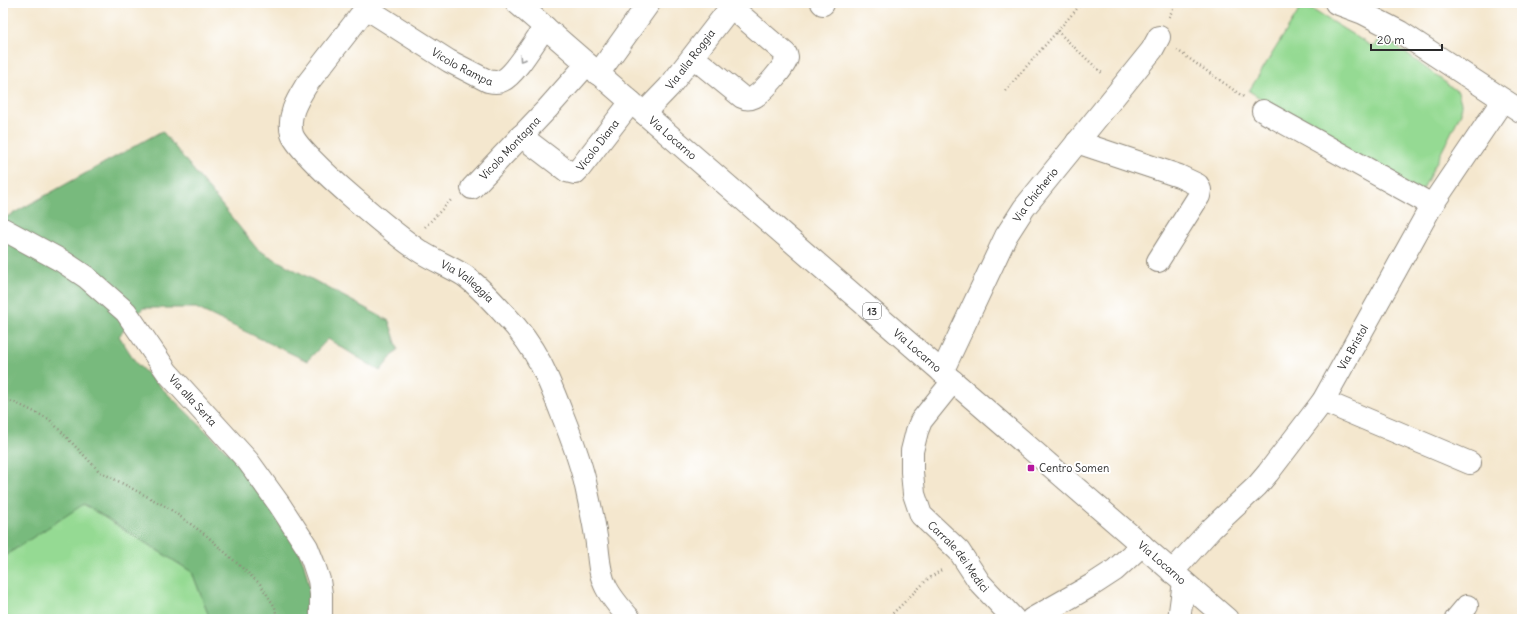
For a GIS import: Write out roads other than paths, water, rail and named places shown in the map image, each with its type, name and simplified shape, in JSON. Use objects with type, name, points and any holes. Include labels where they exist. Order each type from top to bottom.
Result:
[{"type":"street","name":"Via Locarno","points":[[517,3],[1227,619]]},
{"type":"street","name":"Vicolo Montagna","points":[[472,188],[521,136],[593,69],[649,3]]},
{"type":"street","points":[[1336,3],[1363,13],[1400,32],[1522,112]]},
{"type":"street","points":[[693,57],[742,97],[746,98],[755,97],[785,65],[787,58],[786,54],[732,5]]},
{"type":"street","name":"Via alla Roggia","points":[[638,108],[669,87],[732,5]]},
{"type":"street","name":"Vicolo Rampa","points":[[368,6],[450,61],[488,81],[500,82],[505,80],[514,72],[545,27]]},
{"type":"street","name":"Via Valleggia","points":[[368,6],[299,97],[293,109],[291,119],[292,135],[301,148],[324,171],[391,230],[420,251],[464,276],[477,286],[527,339],[544,368],[569,431],[583,472],[596,537],[599,564],[605,586],[616,604],[630,619]]},
{"type":"street","name":"Via Chicherio","points":[[948,376],[1006,236],[1024,208],[1152,50],[1159,37]]},
{"type":"street","name":"Via Bristol","points":[[1178,577],[1210,529],[1245,497],[1268,473],[1323,401],[1432,205],[1503,100]]},
{"type":"street","name":"Vicolo Diana","points":[[521,136],[567,171],[575,173],[638,108]]},
{"type":"street","points":[[1263,111],[1432,205]]},
{"type":"street","points":[[1077,142],[1179,176],[1198,185],[1200,190],[1199,196],[1158,261]]},
{"type":"street","name":"Via alla Serta","points":[[3,229],[62,261],[86,277],[126,312],[167,372],[248,461],[279,504],[307,548],[319,580],[321,594],[321,619]]},
{"type":"street","name":"Carrale dei Medici","points":[[948,376],[917,430],[912,451],[914,494],[921,514],[959,551],[980,584],[1014,619]]},
{"type":"street","points":[[1323,401],[1470,463]]},
{"type":"street","points":[[1032,619],[1092,585],[1115,570],[1142,545]]},
{"type":"street","points":[[1178,577],[1179,619]]},
{"type":"place","name":"Centro Somen","points":[[1031,468]]}]
